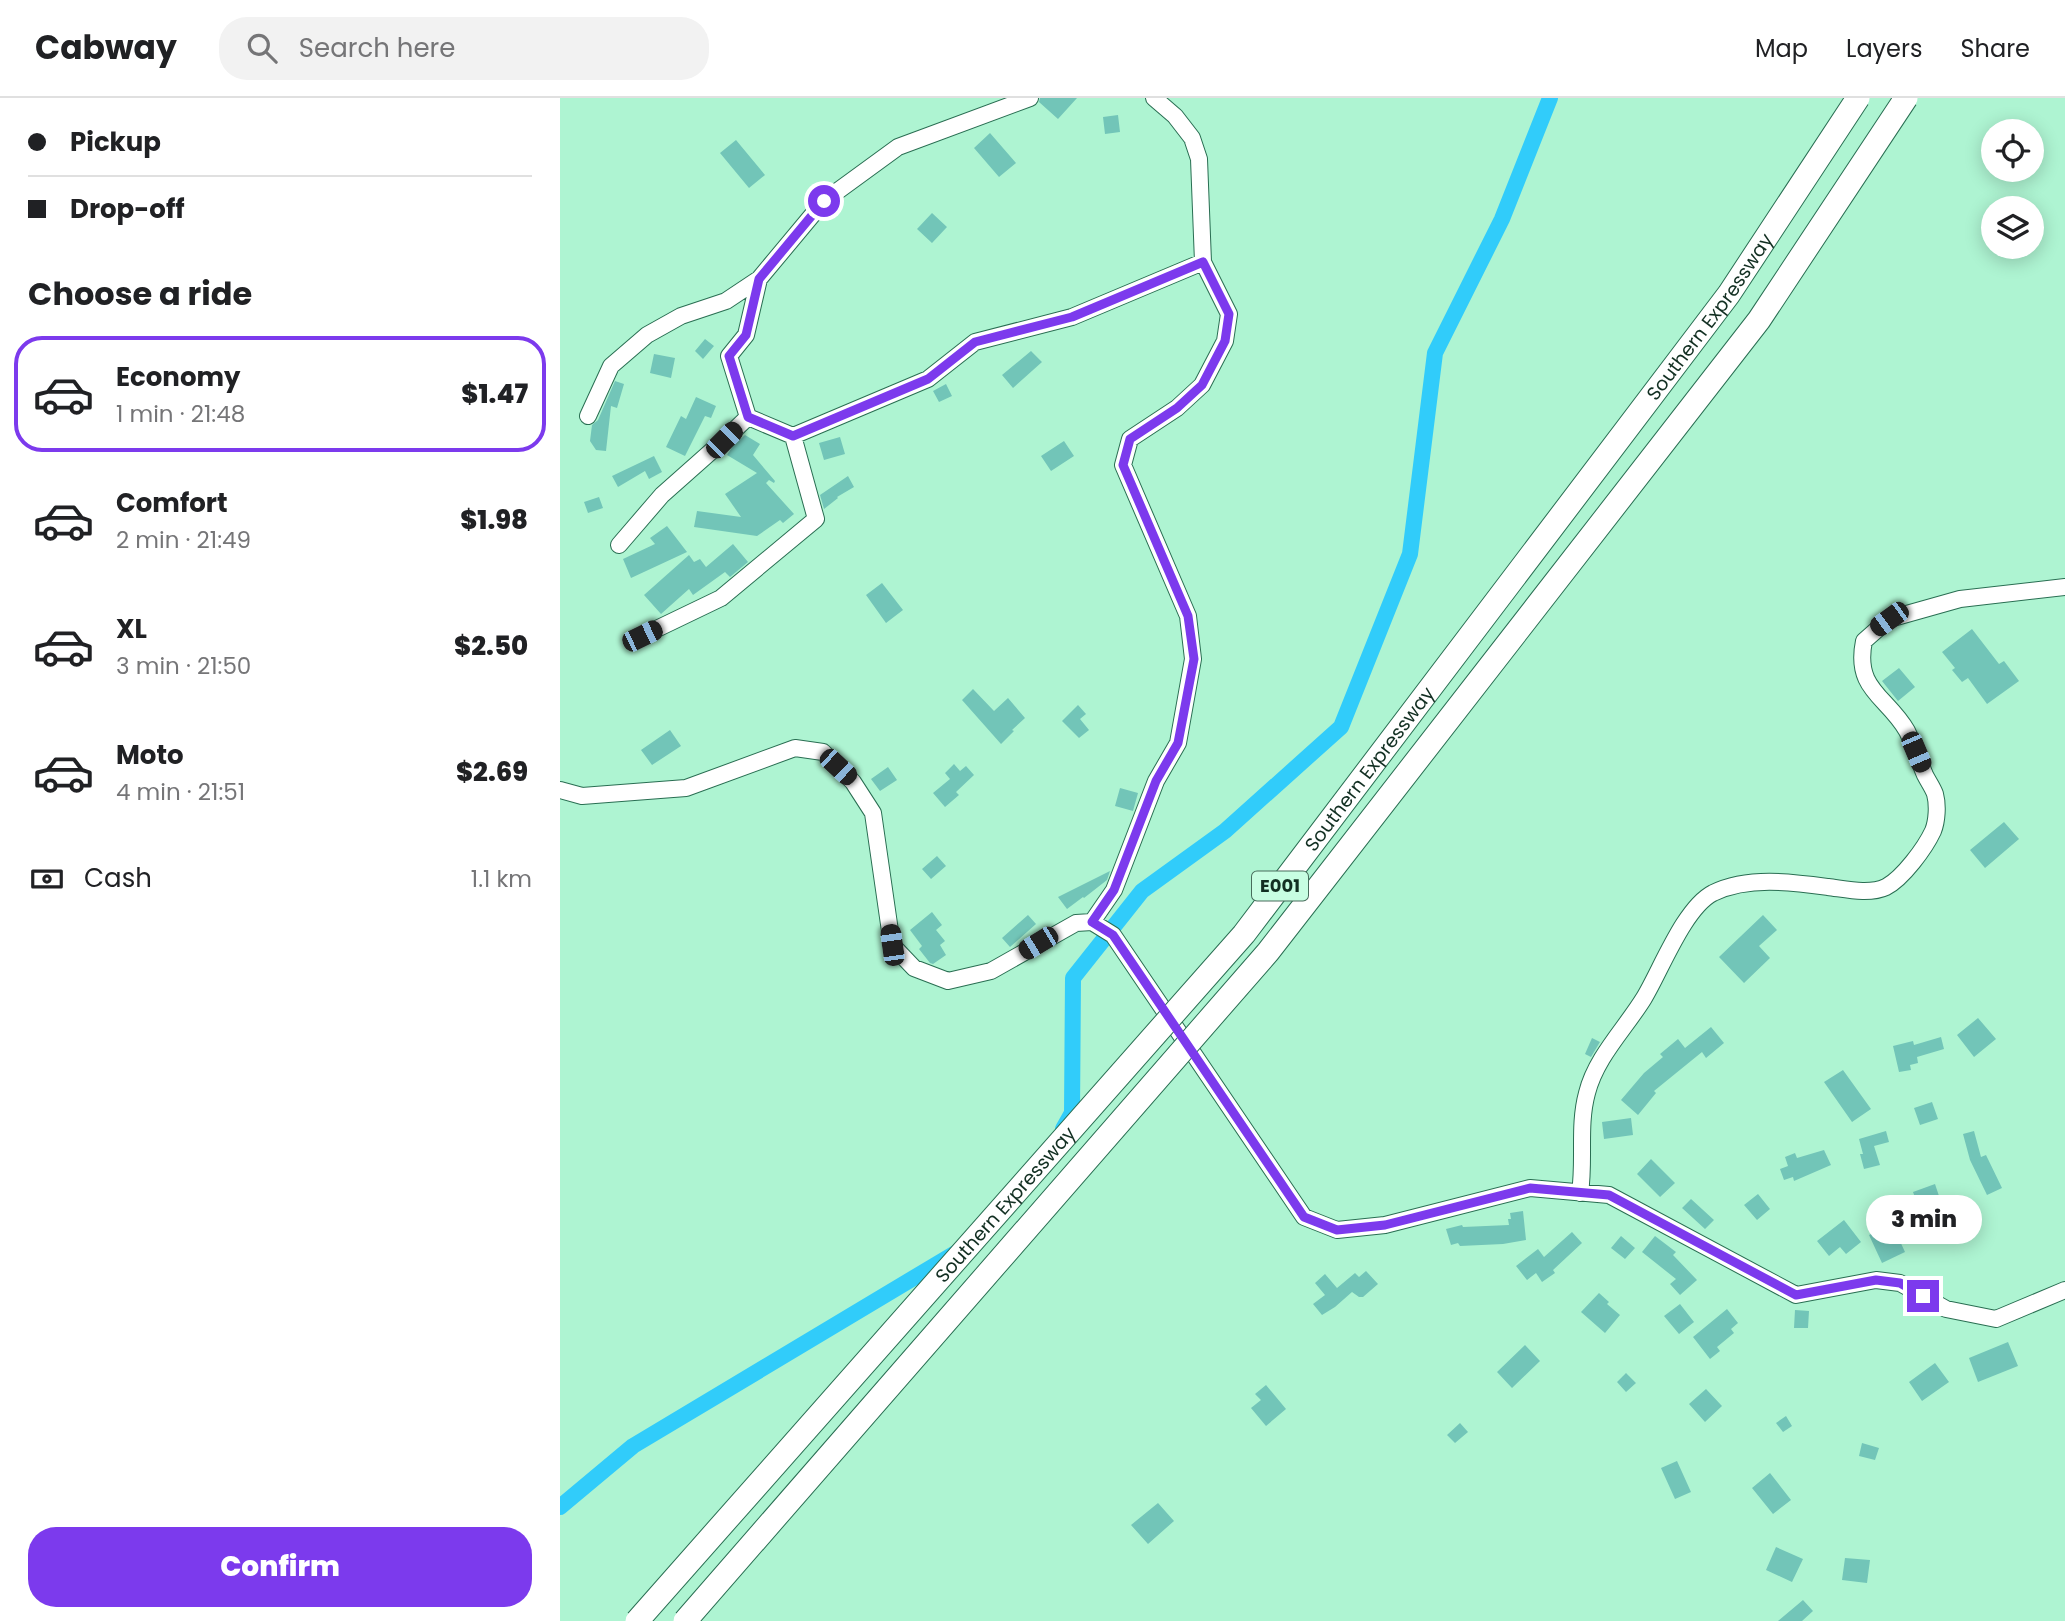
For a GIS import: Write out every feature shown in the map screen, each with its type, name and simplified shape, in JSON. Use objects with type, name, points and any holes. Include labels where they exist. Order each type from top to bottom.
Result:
[{"type":"highway","name":"Southern Expressway","points":[[637,1621],[1244,933],[1729,295],[1858,98]]},
{"type":"highway","name":"Southern Expressway","points":[[685,1621],[1268,952],[1759,320],[1906,98]]},
{"type":"street","points":[[588,416],[611,366],[647,335],[681,316],[726,301],[759,279],[824,201],[898,147],[1030,98]]},
{"type":"street","points":[[1095,923],[1114,890],[1156,781],[1178,743],[1194,659],[1188,616],[1123,465],[1130,439],[1177,408],[1202,385],[1225,341],[1229,314],[1203,262],[1199,159],[1192,138],[1175,116],[1154,98]]},
{"type":"street","points":[[759,279],[746,335],[729,356],[748,417],[793,436],[928,379],[975,342],[1072,317],[1203,262]]},
{"type":"street","points":[[619,545],[662,495],[748,417]]},
{"type":"street","points":[[642,636],[721,598],[816,519],[793,436]]},
{"type":"street","points":[[1580,1193],[1583,1170],[1582,1118],[1592,1076],[1645,998],[1698,905],[1711,894],[1739,884],[1757,882],[1854,890],[1886,887],[1914,862],[1934,829],[1937,814],[1935,794],[1906,730],[1867,681],[1861,664],[1864,641],[1889,619],[1921,610],[1960,600],[2065,587]]},
{"type":"street","points":[[560,790],[582,796],[686,788],[795,748],[823,752],[853,782],[873,813],[892,945],[914,968],[948,981],[991,971],[1076,923],[1095,923],[1113,935],[1304,1217],[1337,1230],[1385,1225],[1530,1188],[1609,1195],[1796,1295],[1876,1280],[1900,1283],[1946,1309],[1996,1319],[2065,1290]]},
{"type":"building","points":[[1040,98],[1077,98],[1058,119],[1039,102]]},
{"type":"building","points":[[1118,115],[1120,132],[1105,134],[1103,117]]},
{"type":"building","points":[[990,133],[1016,163],[999,177],[974,148]]},
{"type":"building","points":[[736,140],[765,175],[749,188],[720,153]]},
{"type":"building","points":[[932,213],[947,227],[932,243],[917,229]]},
{"type":"building","points":[[705,339],[714,346],[703,359],[695,351]]},
{"type":"building","points":[[1031,351],[1042,362],[1013,388],[1002,375]]},
{"type":"building","points":[[654,354],[675,358],[671,378],[650,373]]},
{"type":"building","points":[[615,381],[624,384],[617,408],[611,406],[606,451],[596,450],[590,441],[592,425],[598,420]]},
{"type":"building","points":[[946,384],[952,396],[939,402],[933,391]]},
{"type":"building","points":[[696,397],[716,406],[711,418],[705,416],[685,456],[666,447],[681,416],[686,419]]},
{"type":"building","points":[[745,435],[760,444],[753,455],[775,481],[774,483],[769,480],[766,483],[794,514],[783,523],[780,520],[757,536],[694,527],[697,511],[741,517],[725,494],[757,473],[727,455]]},
{"type":"building","points":[[840,437],[845,454],[824,460],[819,443]]},
{"type":"building","points":[[1064,441],[1074,456],[1051,471],[1041,456]]},
{"type":"building","points":[[654,456],[662,472],[649,479],[645,471],[618,487],[612,476]]},
{"type":"building","points":[[848,476],[854,487],[824,509],[820,495]]},
{"type":"building","points":[[599,497],[603,508],[588,513],[584,502]]},
{"type":"building","points":[[667,526],[687,552],[631,578],[623,559],[655,544],[650,538]]},
{"type":"building","points":[[733,544],[748,562],[730,577],[725,572],[693,595],[689,589],[661,614],[644,595],[689,555],[694,562],[700,559],[706,567]]},
{"type":"building","points":[[882,583],[903,610],[886,623],[866,595]]},
{"type":"building","points":[[1972,629],[1999,664],[2004,661],[2019,681],[1987,704],[1968,678],[1962,682],[1942,652]]},
{"type":"building","points":[[1899,668],[1915,687],[1898,701],[1882,681]]},
{"type":"building","points":[[973,689],[994,711],[1008,698],[1025,718],[1001,744],[962,700]]},
{"type":"building","points":[[1078,705],[1086,714],[1080,719],[1089,730],[1079,738],[1062,721]]},
{"type":"building","points":[[670,730],[681,746],[652,765],[641,750]]},
{"type":"building","points":[[954,764],[960,771],[966,766],[974,775],[956,792],[959,795],[945,807],[933,793],[950,779],[945,773]]},
{"type":"building","points":[[888,767],[897,780],[880,791],[871,779]]},
{"type":"building","points":[[1120,788],[1138,793],[1133,811],[1115,806]]},
{"type":"building","points":[[2004,822],[2019,839],[1985,868],[1970,850]]},
{"type":"building","points":[[937,856],[946,866],[931,879],[922,869]]},
{"type":"building","points":[[1110,871],[1107,880],[1067,909],[1058,897]]},
{"type":"building","points":[[932,912],[942,925],[936,930],[945,941],[940,945],[946,955],[933,964],[919,949],[922,946],[910,930]]},
{"type":"building","points":[[1028,915],[1036,924],[1010,947],[1002,938]]},
{"type":"building","points":[[1763,915],[1777,930],[1759,946],[1770,958],[1744,983],[1719,957]]},
{"type":"building","points":[[1978,1018],[1996,1039],[1974,1057],[1957,1035]]},
{"type":"building","points":[[1711,1027],[1724,1043],[1706,1058],[1702,1052],[1654,1091],[1656,1093],[1638,1115],[1621,1100],[1644,1073],[1663,1057],[1660,1054],[1678,1039],[1685,1048]]},
{"type":"building","points":[[1941,1037],[1944,1049],[1917,1057],[1918,1063],[1910,1065],[1911,1070],[1899,1072],[1893,1046],[1913,1041],[1914,1045]]},
{"type":"building","points":[[1592,1038],[1600,1042],[1591,1057],[1585,1054]]},
{"type":"building","points":[[1843,1070],[1871,1109],[1852,1122],[1824,1082]]},
{"type":"building","points":[[1932,1102],[1938,1119],[1920,1125],[1914,1108]]},
{"type":"building","points":[[1631,1118],[1633,1135],[1604,1139],[1602,1122]]},
{"type":"building","points":[[1886,1131],[1889,1142],[1874,1146],[1880,1165],[1864,1169],[1859,1139]]},
{"type":"building","points":[[1974,1131],[1981,1157],[1986,1155],[2002,1188],[1987,1195],[1970,1160],[1963,1134]]},
{"type":"building","points":[[1824,1150],[1831,1165],[1794,1181],[1793,1177],[1784,1180],[1780,1169],[1788,1166],[1785,1157],[1795,1153],[1797,1158]]},
{"type":"building","points":[[1651,1159],[1675,1183],[1660,1197],[1637,1174]]},
{"type":"building","points":[[1935,1184],[1946,1217],[1925,1225],[1913,1192]]},
{"type":"building","points":[[1758,1194],[1770,1209],[1757,1220],[1744,1205]]},
{"type":"building","points":[[1691,1199],[1714,1220],[1705,1229],[1682,1208]]},
{"type":"building","points":[[1523,1211],[1526,1240],[1503,1244],[1451,1245],[1446,1229],[1462,1225],[1509,1225],[1510,1213]]},
{"type":"building","points":[[1844,1220],[1861,1242],[1846,1254],[1840,1247],[1829,1256],[1817,1241]]},
{"type":"building","points":[[1892,1224],[1905,1252],[1882,1263],[1869,1235]]},
{"type":"building","points":[[1572,1232],[1582,1243],[1553,1270],[1555,1273],[1542,1282],[1536,1273],[1527,1280],[1516,1266],[1538,1249],[1544,1257]]},
{"type":"building","points":[[1621,1236],[1635,1248],[1625,1259],[1611,1248]]},
{"type":"building","points":[[1655,1236],[1676,1252],[1673,1255],[1697,1280],[1680,1295],[1670,1284],[1676,1279],[1642,1252]]},
{"type":"building","points":[[1366,1271],[1378,1284],[1363,1297],[1352,1292],[1322,1315],[1313,1304],[1325,1295],[1315,1283],[1325,1274],[1337,1288],[1355,1273],[1359,1277]]},
{"type":"building","points":[[1599,1293],[1620,1315],[1605,1333],[1581,1312]]},
{"type":"building","points":[[1680,1304],[1694,1322],[1679,1334],[1664,1316]]},
{"type":"building","points":[[1727,1309],[1738,1323],[1731,1329],[1734,1333],[1717,1347],[1720,1351],[1710,1359],[1693,1337]]},
{"type":"building","points":[[1795,1310],[1809,1311],[1808,1328],[1794,1328]]},
{"type":"building","points":[[2008,1342],[2018,1366],[1978,1382],[1969,1358]]},
{"type":"building","points":[[1525,1345],[1540,1361],[1512,1388],[1497,1372]]},
{"type":"building","points":[[1935,1363],[1949,1382],[1922,1401],[1909,1382]]},
{"type":"building","points":[[1626,1373],[1636,1383],[1626,1392],[1617,1382]]},
{"type":"building","points":[[1266,1385],[1286,1409],[1266,1426],[1251,1408],[1261,1400],[1255,1394]]},
{"type":"building","points":[[1706,1389],[1722,1406],[1705,1422],[1689,1404]]},
{"type":"building","points":[[1786,1416],[1792,1426],[1783,1432],[1776,1423]]},
{"type":"building","points":[[1460,1423],[1468,1432],[1455,1443],[1447,1435]]},
{"type":"building","points":[[1862,1443],[1879,1448],[1875,1460],[1859,1456]]},
{"type":"building","points":[[1677,1461],[1691,1492],[1675,1499],[1661,1468]]},
{"type":"building","points":[[1770,1473],[1791,1500],[1773,1514],[1752,1488]]},
{"type":"building","points":[[1158,1503],[1174,1521],[1148,1544],[1131,1525]]},
{"type":"building","points":[[1776,1547],[1803,1559],[1792,1582],[1766,1570]]},
{"type":"building","points":[[1845,1558],[1870,1560],[1867,1583],[1842,1580]]},
{"type":"building","points":[[1803,1600],[1813,1611],[1802,1621],[1778,1621]]},
{"type":"waterway","points":[[1063,1129],[1072,1113],[1073,978],[1142,891],[1225,831],[1341,727],[1410,554],[1435,353],[1502,219],[1550,98]]},
{"type":"waterway","points":[[560,1507],[633,1446],[957,1252]]},
{"type":"route","points":[[824,201],[759,279],[746,335],[729,356],[748,417],[793,436],[928,379],[975,342],[1072,317],[1203,262],[1229,314],[1225,341],[1202,385],[1177,408],[1130,439],[1123,465],[1188,616],[1194,659],[1178,743],[1156,781],[1114,890],[1092,922],[1113,935],[1304,1217],[1337,1230],[1385,1225],[1530,1188],[1609,1195],[1796,1295],[1876,1280],[1900,1283],[1923,1296]]}]
